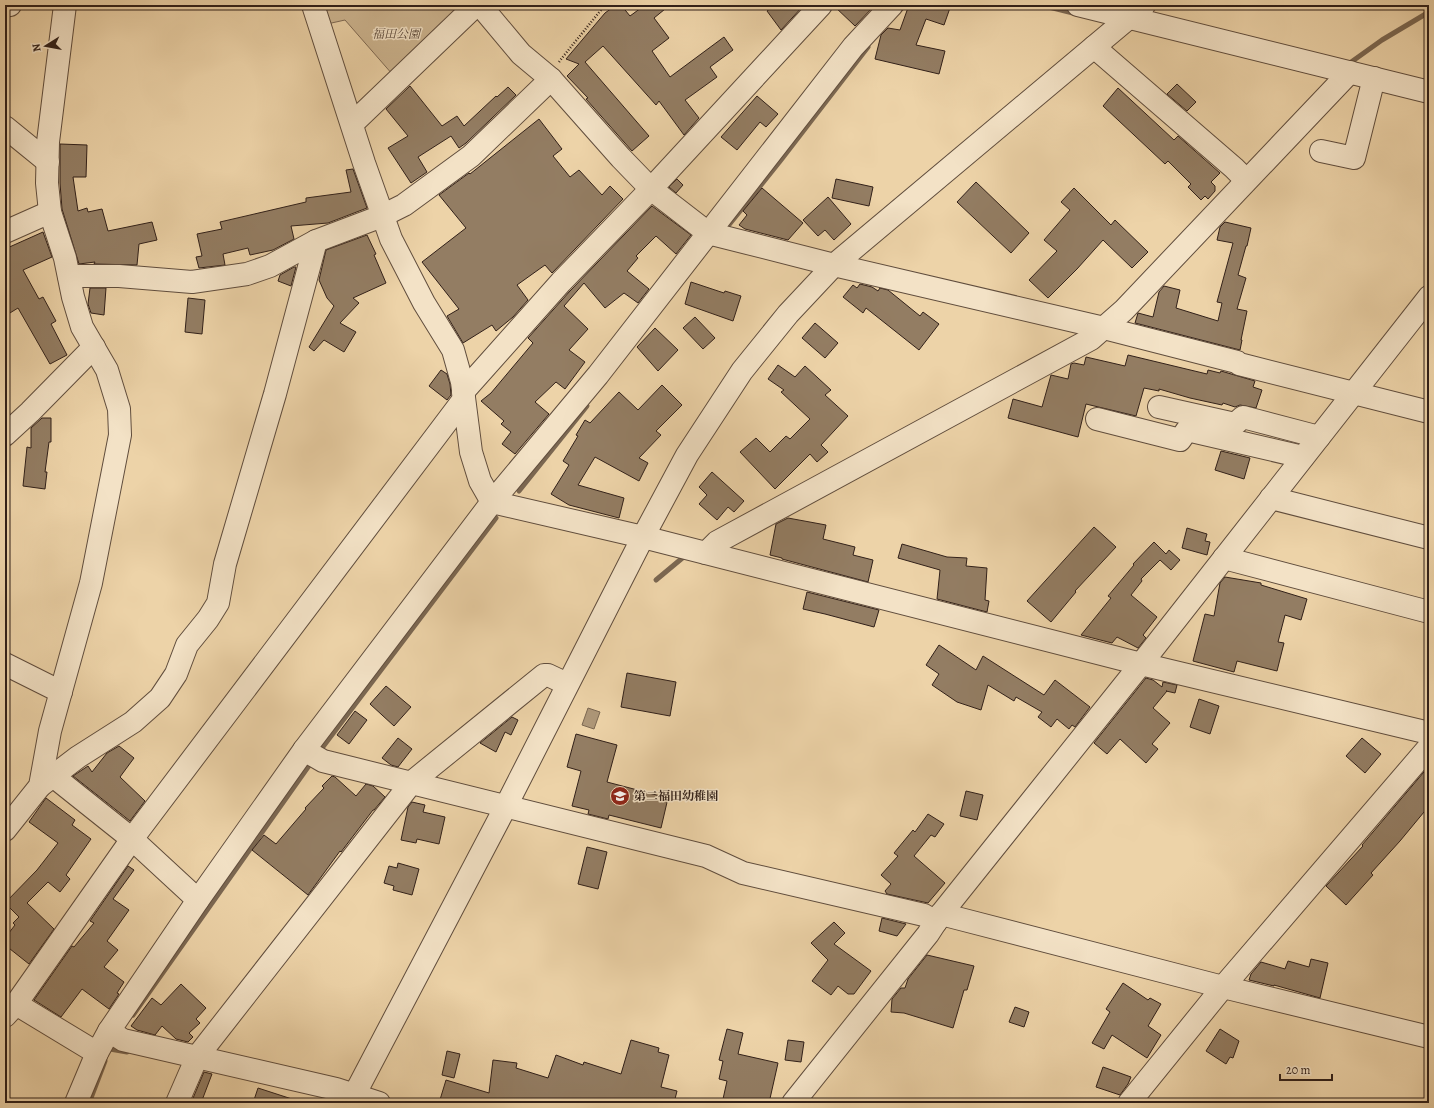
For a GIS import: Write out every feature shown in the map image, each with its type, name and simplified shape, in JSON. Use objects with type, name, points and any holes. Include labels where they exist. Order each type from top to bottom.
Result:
[{"type":"street","points":[[5,6],[10,5]]},
{"type":"street","points":[[313,5],[382,216],[391,239],[424,303],[453,350],[462,382],[471,452],[480,481],[492,502],[643,536],[1135,662],[1429,733]]},
{"type":"street","points":[[352,124],[476,5]]},
{"type":"street","points":[[480,5],[521,54],[551,79],[620,158],[651,189],[716,236],[1098,326],[1237,362],[1348,395],[1429,412]]},
{"type":"street","points":[[97,1053],[10,1010],[132,839],[464,396],[561,282],[651,189],[821,5]]},
{"type":"street","points":[[76,1103],[97,1053],[116,1035],[198,900],[310,754],[492,502],[716,236],[853,47],[892,5]]},
{"type":"street","points":[[1078,5],[1137,11],[1373,83],[1429,92]]},
{"type":"street","points":[[46,781],[50,732],[91,583],[120,435],[119,409],[107,370],[82,327],[73,297],[65,258],[50,212],[47,183],[48,142],[61,6]]},
{"type":"street","points":[[352,1099],[506,806],[643,536],[687,455],[742,371],[788,314],[834,265],[1137,11]]},
{"type":"street","points":[[1094,47],[1242,175]]},
{"type":"street","points":[[697,550],[717,542],[1091,339],[1098,326],[1124,310],[1242,175],[1344,73]]},
{"type":"street","points":[[69,276],[119,276],[192,282],[247,274],[270,266],[316,241],[404,206],[471,156],[551,79]]},
{"type":"street","points":[[1321,151],[1354,158],[1373,83]]},
{"type":"street","points":[[5,127],[48,162]]},
{"type":"street","points":[[5,232],[50,212]]},
{"type":"street","points":[[5,830],[46,781],[78,757],[133,722],[160,698],[176,674],[187,645],[208,619],[218,603],[224,564],[275,394],[316,241]]},
{"type":"street","points":[[793,1103],[928,934],[933,918],[1135,662],[1224,558],[1271,498],[1297,456],[1429,297]]},
{"type":"street","points":[[5,435],[30,412],[94,347]]},
{"type":"street","points":[[1159,407],[1235,424],[1243,417],[1314,436]]},
{"type":"street","points":[[1097,419],[1180,440],[1188,430],[1297,456]]},
{"type":"street","points":[[1271,498],[1429,538]]},
{"type":"street","points":[[1224,558],[1429,612]]},
{"type":"street","points":[[5,664],[61,692]]},
{"type":"street","points":[[177,1103],[193,1056],[408,781],[544,676],[548,675],[567,684]]},
{"type":"street","points":[[1129,1103],[1223,987],[1429,747]]},
{"type":"street","points":[[310,754],[408,781],[706,856],[743,873],[1429,1037]]},
{"type":"street","points":[[46,781],[132,839],[198,900]]},
{"type":"street","points":[[116,1035],[193,1056],[336,1089],[352,1099],[379,1103]]},
{"type":"path","points":[[551,79],[562,58],[605,5]]},
{"type":"green space","name":"福田公園","points":[[321,5],[468,5],[393,75],[345,20],[327,24]]},
{"type":"shaded area","points":[[588,708],[600,712],[594,729],[582,725]]},
{"type":"building","points":[[616,5],[621,5],[630,16],[645,5],[670,5],[654,18],[669,38],[652,51],[670,77],[724,37],[733,50],[710,67],[717,77],[685,100],[699,118],[684,135],[659,101],[656,105],[603,46],[585,62],[649,136],[632,151],[586,99],[588,98],[567,76],[579,64],[566,59],[605,13]]},
{"type":"building","points":[[775,5],[804,5],[781,30],[767,11]]},
{"type":"building","points":[[833,5],[875,5],[855,26]]},
{"type":"building","points":[[909,5],[923,9],[925,5],[951,5],[944,25],[926,19],[916,45],[945,51],[939,74],[875,59],[881,35],[888,28],[900,30]]},
{"type":"building","points":[[1177,84],[1196,102],[1187,111],[1167,94]]},
{"type":"building","points":[[410,86],[442,126],[457,116],[464,126],[496,96],[497,97],[508,87],[516,95],[459,148],[451,136],[418,157],[427,172],[411,183],[388,148],[408,136],[386,109]]},
{"type":"building","points":[[1118,88],[1174,140],[1178,136],[1220,173],[1211,182],[1215,186],[1215,191],[1208,199],[1205,196],[1201,200],[1188,187],[1191,184],[1168,161],[1165,164],[1103,106]]},
{"type":"building","points":[[757,96],[778,114],[766,127],[760,122],[737,150],[721,137]]},
{"type":"building","points":[[539,119],[562,149],[553,156],[570,177],[579,170],[602,195],[610,186],[623,199],[552,273],[545,265],[517,285],[528,300],[513,317],[496,331],[492,325],[463,343],[447,316],[459,309],[422,262],[466,228],[439,195],[469,173],[470,174]]},
{"type":"building","points":[[60,144],[87,145],[86,177],[73,177],[78,211],[87,208],[88,212],[102,209],[108,231],[152,222],[157,240],[139,244],[137,265],[94,264],[95,262],[79,264],[62,209]]},
{"type":"building","points":[[353,169],[367,208],[328,223],[291,226],[294,239],[273,250],[250,255],[248,248],[223,254],[225,265],[199,268],[196,257],[202,256],[197,234],[222,229],[220,222],[306,202],[306,198],[351,192],[346,170]]},
{"type":"building","points":[[677,179],[683,185],[676,193],[669,187]]},
{"type":"building","points":[[836,179],[873,187],[869,206],[832,198]]},
{"type":"building","points":[[976,182],[1029,233],[1011,253],[957,202]]},
{"type":"building","points":[[762,188],[803,223],[788,240],[745,229],[739,225],[747,215],[743,211]]},
{"type":"building","points":[[1074,188],[1111,225],[1115,220],[1148,252],[1132,268],[1103,240],[1048,298],[1029,280],[1057,251],[1044,240],[1070,210],[1061,202]]},
{"type":"building","points":[[828,197],[851,224],[834,240],[825,230],[818,236],[803,220]]},
{"type":"building","points":[[652,206],[691,235],[676,254],[656,236],[636,256],[638,258],[627,271],[649,289],[638,303],[624,293],[605,308],[584,283],[564,306],[588,329],[569,350],[585,362],[565,389],[556,382],[535,402],[549,414],[515,454],[502,444],[511,432],[501,424],[504,421],[481,401],[491,393],[533,343],[528,338],[570,291]]},
{"type":"building","points":[[1225,222],[1251,228],[1238,275],[1246,278],[1237,309],[1247,311],[1240,350],[1135,323],[1138,313],[1153,317],[1159,292],[1164,286],[1180,290],[1176,308],[1218,321],[1222,303],[1217,302],[1233,243],[1217,240],[1220,227]]},
{"type":"building","points":[[43,232],[52,257],[23,270],[39,299],[43,297],[56,321],[51,324],[67,355],[50,364],[18,308],[5,316],[5,249]]},
{"type":"building","points":[[367,235],[376,254],[374,255],[386,283],[353,298],[359,303],[340,323],[356,332],[344,352],[324,340],[314,351],[309,347],[334,306],[327,298],[319,280],[326,250]]},
{"type":"building","points":[[296,267],[291,286],[278,281],[280,275]]},
{"type":"building","points":[[691,282],[724,293],[725,291],[741,296],[733,321],[685,304]]},
{"type":"building","points":[[860,284],[872,287],[878,291],[880,288],[888,290],[920,316],[923,312],[939,324],[919,350],[866,308],[863,313],[843,297],[853,285],[857,288]]},
{"type":"building","points":[[90,288],[106,288],[104,315],[91,313],[88,304]]},
{"type":"building","points":[[188,298],[205,300],[202,334],[185,332]]},
{"type":"building","points":[[695,317],[715,338],[703,349],[683,328]]},
{"type":"building","points":[[815,323],[838,343],[825,358],[802,338]]},
{"type":"building","points":[[655,328],[678,350],[658,371],[637,347]]},
{"type":"building","points":[[1128,355],[1207,374],[1208,370],[1220,373],[1221,371],[1255,381],[1253,387],[1262,390],[1256,408],[1240,405],[1235,407],[1223,403],[1222,405],[1159,389],[1159,391],[1144,388],[1136,416],[1086,404],[1078,437],[1008,418],[1013,399],[1042,407],[1051,375],[1068,379],[1071,364],[1074,363],[1084,365],[1086,357],[1125,366]]},
{"type":"building","points":[[778,365],[795,377],[805,366],[831,390],[825,395],[848,416],[821,445],[828,452],[817,462],[810,454],[775,489],[740,452],[756,438],[770,452],[786,436],[790,439],[810,419],[781,392],[784,390],[768,379]]},
{"type":"building","points":[[441,370],[447,374],[450,384],[451,395],[447,400],[429,386]]},
{"type":"building","points":[[662,385],[682,405],[656,431],[661,435],[639,458],[648,463],[639,481],[595,457],[578,485],[624,498],[619,518],[569,505],[551,494],[569,465],[563,461],[578,436],[576,435],[585,420],[590,423],[619,392],[638,410]]},
{"type":"building","points":[[42,418],[51,418],[51,442],[49,442],[45,472],[47,472],[45,489],[23,486],[27,447],[31,448],[31,428]]},
{"type":"building","points":[[1221,451],[1250,458],[1244,479],[1215,470]]},
{"type":"building","points":[[712,472],[744,501],[734,512],[728,507],[717,520],[699,504],[707,495],[699,487]]},
{"type":"building","points":[[788,518],[826,525],[823,539],[855,547],[853,555],[873,560],[868,582],[770,555],[776,524]]},
{"type":"building","points":[[1094,527],[1116,547],[1075,591],[1076,592],[1051,622],[1027,601]]},
{"type":"building","points":[[1187,528],[1207,534],[1205,541],[1210,542],[1207,555],[1182,548]]},
{"type":"building","points":[[1154,542],[1166,554],[1169,550],[1180,560],[1171,570],[1160,560],[1141,579],[1142,581],[1131,595],[1157,617],[1143,635],[1146,638],[1138,648],[1117,637],[1112,643],[1081,635],[1111,598],[1108,596],[1134,565],[1133,564]]},
{"type":"building","points":[[902,544],[947,557],[967,558],[966,566],[987,568],[985,600],[989,601],[987,612],[937,599],[940,570],[898,558]]},
{"type":"building","points":[[1225,577],[1261,583],[1261,585],[1307,599],[1301,620],[1285,615],[1278,642],[1284,643],[1277,671],[1237,661],[1234,672],[1193,661],[1205,614],[1214,616],[1220,583]]},
{"type":"building","points":[[807,592],[879,610],[874,627],[803,609]]},
{"type":"building","points":[[939,645],[976,670],[983,656],[1044,695],[1055,680],[1090,707],[1075,727],[1072,725],[1069,729],[1057,719],[1051,727],[1038,717],[1042,712],[1016,697],[1014,701],[988,685],[981,710],[957,702],[932,685],[939,674],[926,665]]},
{"type":"building","points":[[627,673],[676,682],[670,716],[621,707]]},
{"type":"building","points":[[1146,678],[1153,680],[1162,687],[1163,682],[1177,685],[1175,693],[1167,691],[1153,708],[1170,723],[1152,744],[1158,749],[1146,763],[1120,739],[1107,754],[1094,743]]},
{"type":"building","points":[[386,686],[411,707],[394,726],[370,704]]},
{"type":"building","points":[[1199,699],[1219,706],[1210,734],[1190,727]]},
{"type":"building","points":[[355,711],[367,720],[349,744],[337,735]]},
{"type":"building","points":[[512,717],[518,720],[511,735],[505,732],[496,752],[480,743]]},
{"type":"building","points":[[576,734],[617,745],[607,782],[668,798],[661,828],[609,815],[608,819],[588,814],[589,810],[572,806],[581,771],[567,767]]},
{"type":"building","points":[[398,738],[412,749],[398,767],[391,765],[382,758]]},
{"type":"building","points":[[1362,738],[1381,754],[1365,773],[1346,756]]},
{"type":"building","points":[[119,746],[134,758],[120,777],[145,801],[130,821],[73,776],[88,766],[92,772],[107,753]]},
{"type":"building","points":[[1429,766],[1429,806],[1371,873],[1373,875],[1346,905],[1326,886],[1363,846],[1362,845]]},
{"type":"building","points":[[332,776],[356,796],[366,784],[373,786],[385,797],[373,810],[341,852],[340,851],[308,895],[252,850],[264,835],[276,844],[306,809],[305,808],[324,788],[322,786]]},
{"type":"building","points":[[966,791],[983,795],[977,820],[960,816]]},
{"type":"building","points":[[46,798],[75,820],[72,825],[91,839],[66,875],[70,879],[60,892],[48,882],[27,903],[54,929],[29,964],[5,945],[5,938],[15,925],[13,923],[19,917],[5,903],[37,870],[58,843],[29,822]]},
{"type":"building","points":[[412,802],[425,805],[423,812],[445,817],[439,844],[417,839],[416,843],[401,840],[408,807]]},
{"type":"building","points":[[928,814],[944,824],[935,837],[931,835],[914,856],[945,883],[928,903],[887,894],[885,891],[891,884],[881,875],[898,856],[894,853],[913,830],[915,832]]},
{"type":"building","points":[[587,847],[607,852],[598,889],[578,884]]},
{"type":"building","points":[[398,863],[419,869],[412,895],[393,890],[394,886],[384,883],[389,866],[397,868]]},
{"type":"building","points":[[128,866],[134,870],[113,899],[129,910],[107,941],[118,950],[104,967],[124,982],[117,993],[119,994],[109,1009],[82,989],[61,1017],[34,1000],[72,946],[74,947],[94,923],[90,921]]},
{"type":"building","points":[[882,918],[906,924],[897,936],[879,931]]},
{"type":"building","points":[[834,922],[845,933],[834,944],[871,971],[854,994],[848,994],[838,986],[831,995],[812,981],[828,960],[811,943]]},
{"type":"building","points":[[927,955],[974,966],[967,990],[964,990],[953,1028],[904,1013],[891,1012],[892,999],[901,988],[905,988],[908,979]]},
{"type":"building","points":[[1311,959],[1328,963],[1320,998],[1274,985],[1249,980],[1251,974],[1261,962],[1285,969],[1288,961],[1309,967]]},
{"type":"building","points":[[1123,983],[1148,1000],[1150,998],[1161,1004],[1148,1026],[1161,1035],[1147,1058],[1112,1035],[1104,1049],[1092,1043],[1110,1012],[1106,1009]]},
{"type":"building","points":[[181,984],[206,1008],[196,1019],[200,1023],[189,1033],[193,1037],[188,1042],[176,1039],[162,1026],[155,1035],[137,1030],[131,1026],[152,998],[161,1005]]},
{"type":"building","points":[[1015,1007],[1029,1012],[1024,1027],[1009,1022]]},
{"type":"building","points":[[727,1029],[743,1033],[738,1054],[778,1063],[769,1103],[742,1103],[723,1099],[727,1081],[719,1079],[723,1061],[719,1060]]},
{"type":"building","points":[[1220,1029],[1239,1041],[1233,1058],[1230,1057],[1226,1064],[1206,1051]]},
{"type":"building","points":[[631,1040],[659,1048],[658,1052],[669,1055],[661,1087],[677,1091],[674,1103],[439,1103],[446,1080],[489,1093],[493,1060],[517,1063],[516,1068],[548,1078],[556,1055],[583,1065],[584,1062],[621,1074]]},
{"type":"building","points":[[788,1040],[804,1042],[801,1062],[785,1060]]},
{"type":"building","points":[[447,1051],[460,1054],[454,1078],[442,1075]]},
{"type":"building","points":[[1103,1067],[1131,1077],[1120,1095],[1096,1087]]},
{"type":"building","points":[[204,1072],[212,1074],[201,1103],[191,1103]]},
{"type":"building","points":[[258,1088],[295,1100],[295,1103],[253,1103]]},
{"type":"waterway","points":[[898,12],[905,5]]},
{"type":"waterway","points":[[1041,5],[1077,14]]},
{"type":"waterway","points":[[1347,65],[1382,40],[1429,12]]},
{"type":"waterway","points":[[724,231],[868,47]]},
{"type":"waterway","points":[[1423,291],[1429,284]]},
{"type":"waterway","points":[[519,491],[587,406]]},
{"type":"waterway","points":[[319,752],[496,518]]},
{"type":"waterway","points":[[656,580],[686,555]]},
{"type":"waterway","points":[[133,1015],[313,760]]},
{"type":"waterway","points":[[110,1049],[127,1052]]},
{"type":"waterway","points":[[89,1103],[105,1061]]},
{"type":"place","name":"第二福田幼稚園","points":[[620,796]]}]
